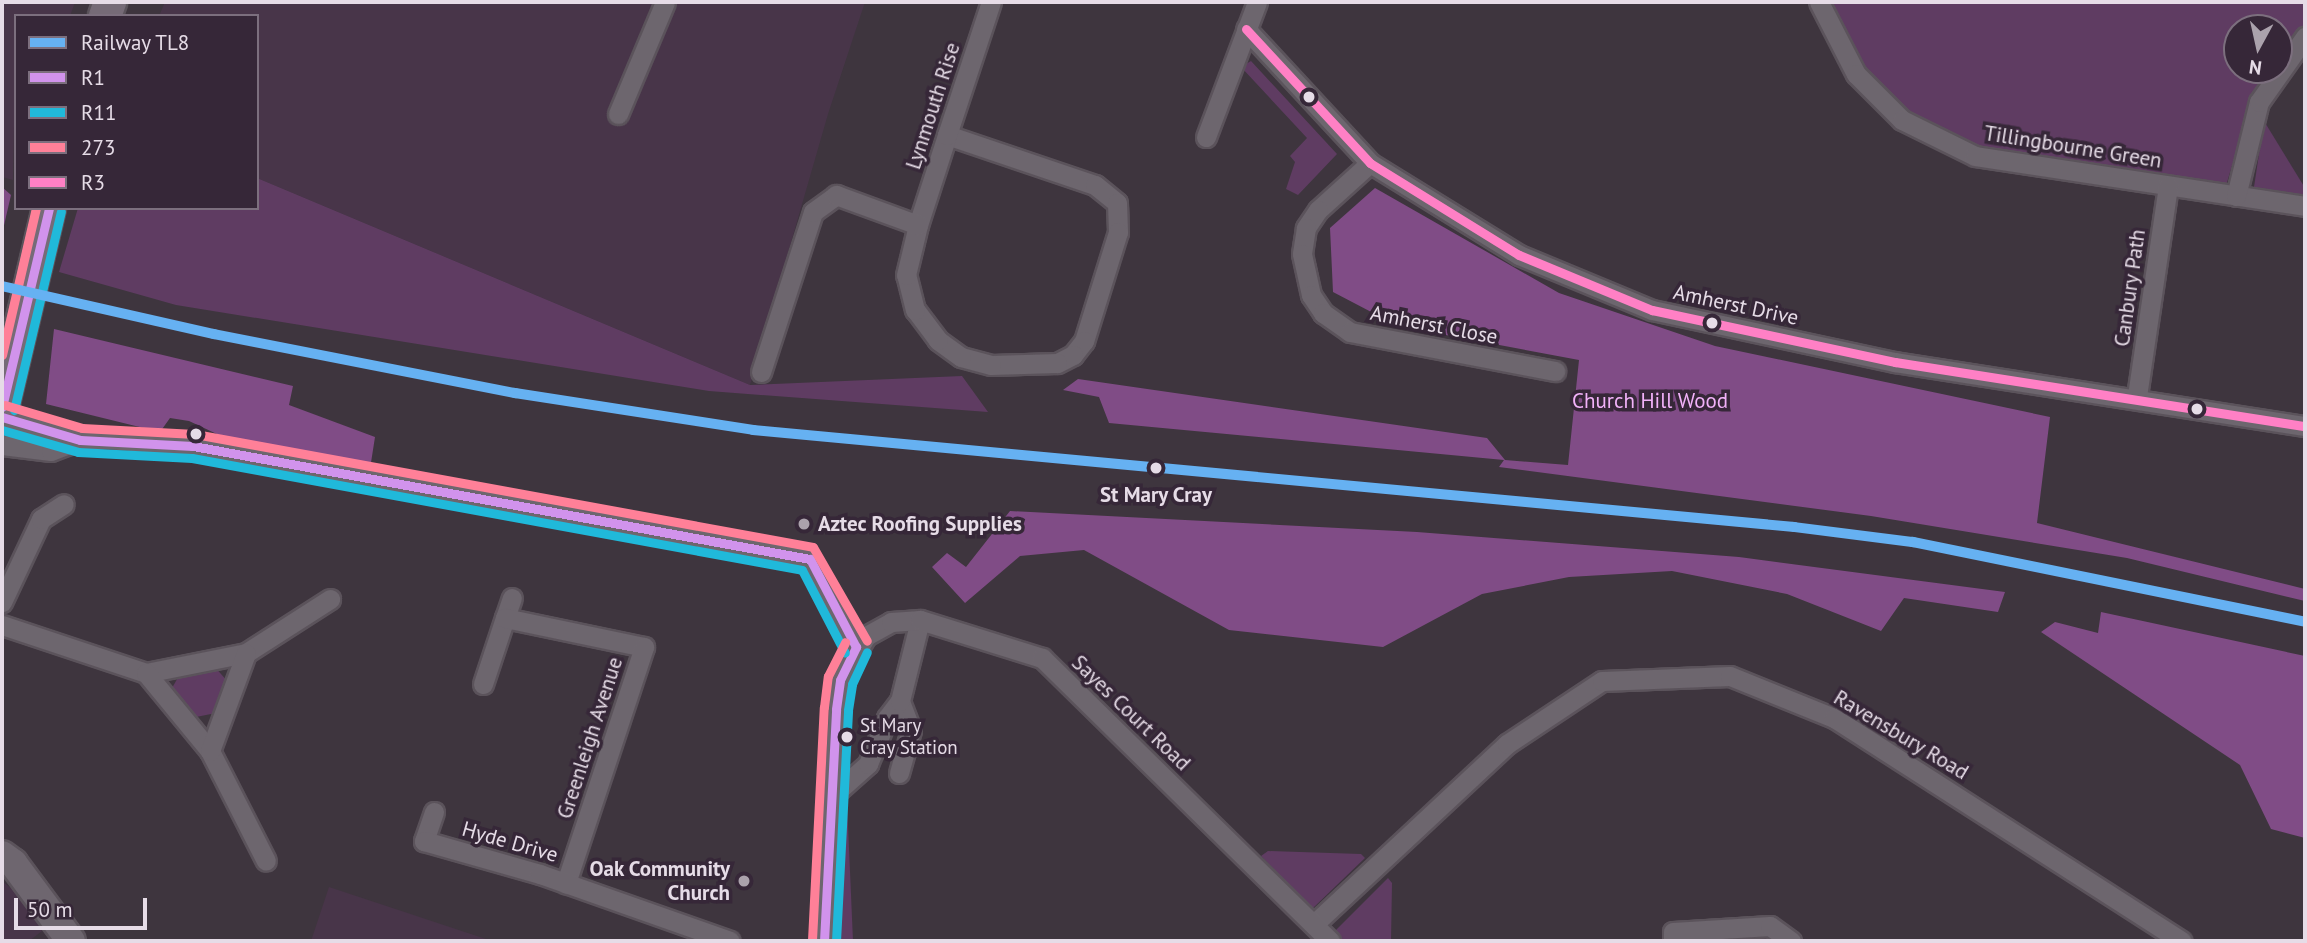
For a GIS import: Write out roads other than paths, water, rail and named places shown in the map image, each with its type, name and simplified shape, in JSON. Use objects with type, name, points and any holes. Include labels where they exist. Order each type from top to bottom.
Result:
[{"type":"main road","points":[[2,407],[49,210]]},
{"type":"street","points":[[618,114],[665,2]]},
{"type":"street","name":"Lynmouth Rise","points":[[918,225],[990,2]]},
{"type":"street","points":[[1206,137],[1256,2]]},
{"type":"street","name":"Tillingbourne Green","points":[[1819,2],[1856,74],[1902,120],[1975,156],[2305,206]]},
{"type":"street","name":"Amherst Drive","points":[[1246,29],[1370,163],[1519,256],[1652,310],[1895,362],[2137,396],[2305,426]]},
{"type":"street","points":[[2236,196],[2259,102],[2305,37]]},
{"type":"street","points":[[761,372],[813,212],[836,195],[918,225],[906,275],[915,310],[938,340],[961,358],[991,365],[1057,363],[1073,355],[1084,341],[1118,232],[1116,203],[1095,185],[947,135]]},
{"type":"street","name":"Amherst Close","points":[[1370,163],[1318,210],[1306,228],[1302,254],[1311,295],[1323,313],[1350,332],[1555,372]]},
{"type":"street","name":"Canbury Path","points":[[2137,396],[2168,186]]},
{"type":"street","points":[[2,417],[80,440],[193,446],[810,559],[856,647],[840,680],[824,941]]},
{"type":"street","points":[[2,445],[51,451],[80,440]]},
{"type":"street","points":[[2,602],[41,519],[64,504]]},
{"type":"street","points":[[483,684],[512,598]]},
{"type":"street","points":[[2,625],[146,673],[246,653],[330,599]]},
{"type":"street","name":"Greenleigh Avenue","points":[[505,618],[644,647],[566,883]]},
{"type":"street","points":[[831,797],[868,764],[887,718],[901,701],[920,620]]},
{"type":"street","name":"Sayes Court Road","points":[[856,647],[879,627],[920,620],[1042,658],[1330,941]]},
{"type":"street","points":[[211,751],[246,653]]},
{"type":"street","points":[[146,673],[211,751],[267,861]]},
{"type":"street","name":"Ravensbury Road","points":[[1314,924],[1507,744],[1602,681],[1730,676],[1834,718],[2182,941]]},
{"type":"street","points":[[898,773],[911,730],[901,701]]},
{"type":"street","name":"Hyde Drive","points":[[434,812],[425,841],[566,883],[730,941]]},
{"type":"street","points":[[2,855],[13,863],[71,941]]},
{"type":"street","points":[[1674,941],[1673,932],[1770,926],[1791,941]]},
{"type":"rail line","name":"TL8","points":[[2,286],[214,334],[515,393],[753,430],[1794,527],[1913,542],[2305,622]]},
{"type":"place","name":"St Mary Cray","points":[[1156,468]]},
{"type":"place","name":"Aztec Roofing Supplies","points":[[804,524]]},
{"type":"place","name":"St Mary Cray Station","points":[[847,737]]},
{"type":"place","name":"Oak Community Church","points":[[744,881]]},
{"type":"park label","name":"Church Hill Wood","points":[[1650,401]]}]
